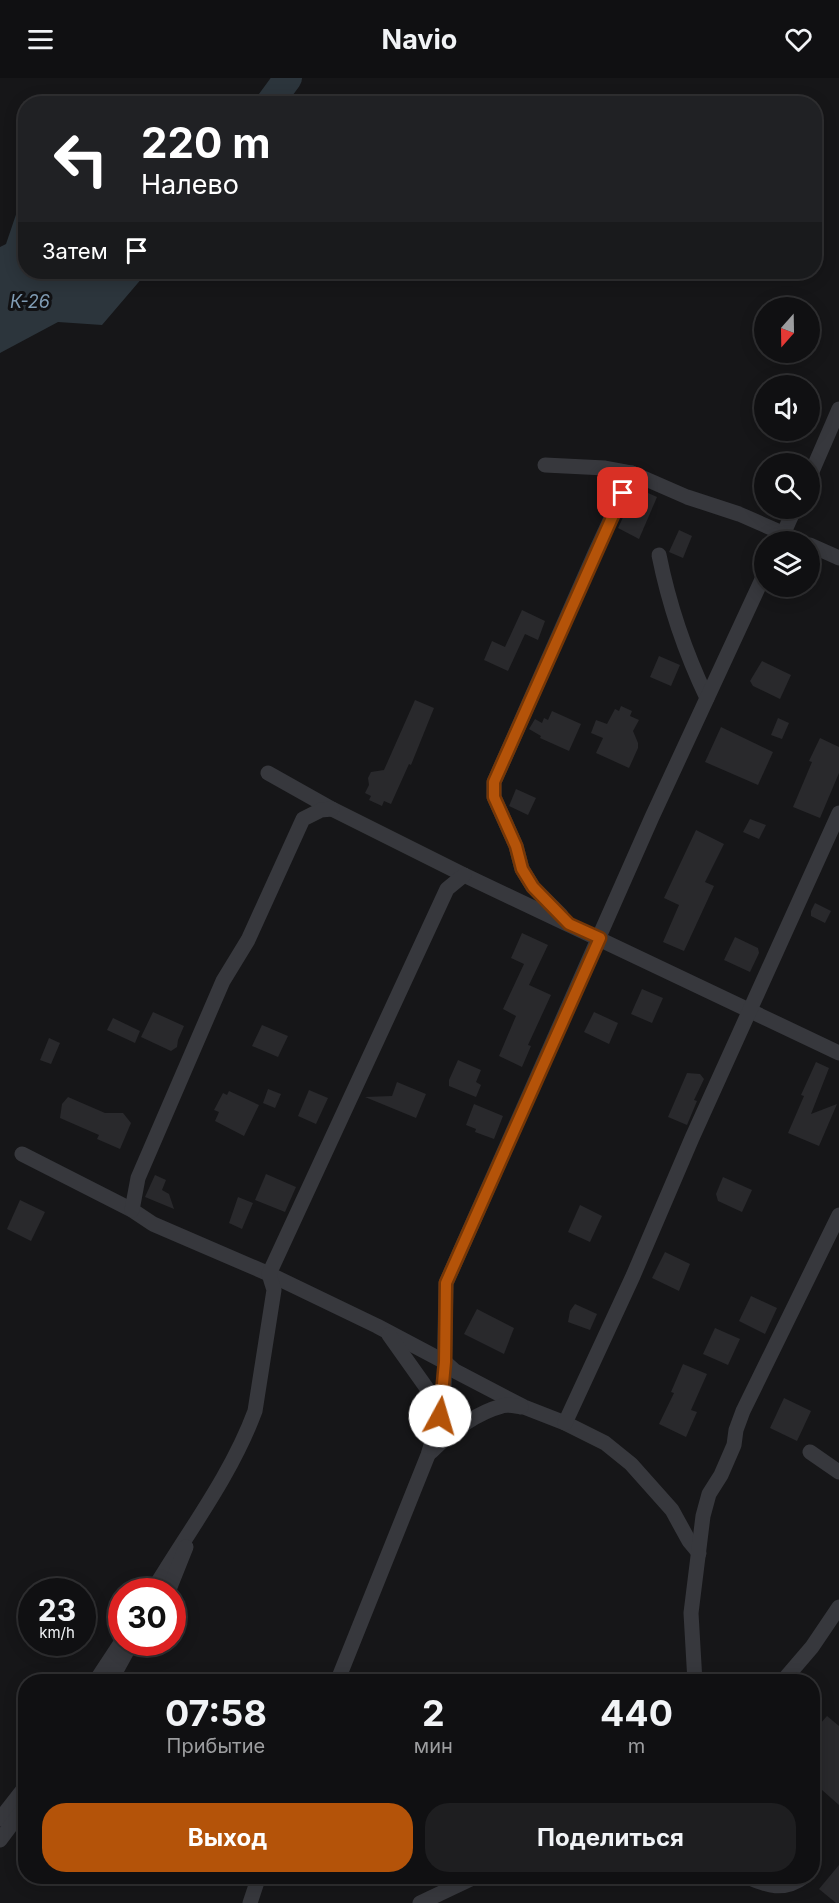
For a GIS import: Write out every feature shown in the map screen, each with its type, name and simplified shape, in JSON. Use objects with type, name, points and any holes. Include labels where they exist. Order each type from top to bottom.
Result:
[{"type":"street","points":[[820,453],[839,409]]},
{"type":"street","points":[[545,465],[605,468],[646,477],[687,497],[739,514],[771,531]]},
{"type":"street","points":[[569,924],[533,887],[522,869],[516,846],[494,797],[494,782],[632,473]]},
{"type":"street","points":[[820,549],[839,558]]},
{"type":"street","points":[[659,555],[664,583],[680,635],[707,698]]},
{"type":"street","points":[[340,1674],[428,1455],[440,1416],[445,1362],[446,1283],[754,597]]},
{"type":"street","points":[[268,773],[332,809],[464,875],[839,1053]]},
{"type":"street","points":[[132,1210],[138,1178],[223,981],[248,940],[303,819],[321,810],[332,809]]},
{"type":"street","points":[[564,1423],[633,1276],[792,914],[838,817]]},
{"type":"street","points":[[161,1578],[231,1462],[255,1411],[274,1290],[269,1274],[447,889],[464,875]]},
{"type":"street","points":[[22,1154],[132,1210],[153,1224],[269,1274],[386,1330],[445,1362],[455,1371],[524,1407],[605,1443],[631,1464],[672,1510],[699,1553]]},
{"type":"street","points":[[695,1674],[691,1613],[703,1516],[709,1494],[730,1454],[743,1411],[839,1215]]},
{"type":"street","points":[[386,1330],[433,1397],[440,1416]]},
{"type":"street","points":[[428,1455],[444,1438],[480,1415],[504,1405],[524,1407]]},
{"type":"street","points":[[810,1452],[839,1472]]},
{"type":"street","points":[[174,1578],[192,1527]]},
{"type":"street","points":[[789,1674],[812,1647],[839,1607]]},
{"type":"street","points":[[100,1674],[112,1656]]},
{"type":"street","points":[[113,1674],[123,1656]]},
{"type":"street","points":[[0,1819],[18,1796]]},
{"type":"street","points":[[0,1840],[18,1816]]},
{"type":"street","points":[[250,1903],[256,1884]]},
{"type":"street","points":[[420,1903],[460,1884]]},
{"type":"street","points":[[762,1884],[785,1887],[790,1884]]},
{"type":"water","name":"К-26","points":[[18,209],[18,279],[141,279],[102,325],[58,322],[0,353],[0,247],[6,244]]},
{"type":"building","points":[[637,488],[657,497],[639,539],[618,528]]},
{"type":"building","points":[[679,530],[692,536],[683,558],[669,552]]},
{"type":"building","points":[[522,610],[545,621],[538,640],[525,634],[508,671],[484,660],[492,641],[505,647]]},
{"type":"building","points":[[659,656],[680,665],[671,686],[650,677]]},
{"type":"building","points":[[762,661],[791,675],[780,699],[753,686],[750,681]]},
{"type":"building","points":[[415,700],[434,708],[411,765],[409,764],[391,804],[384,801],[382,806],[369,800],[371,796],[365,793],[369,785],[368,778],[371,772],[384,770]]},
{"type":"building","points":[[621,706],[632,711],[630,716],[639,720],[633,731],[638,748],[629,768],[596,753],[603,738],[591,733],[596,720],[607,724],[615,709],[619,711]]},
{"type":"building","points":[[552,711],[581,724],[569,751],[540,738],[541,736],[529,729],[535,719],[542,723],[544,718],[548,720]]},
{"type":"building","points":[[778,718],[789,723],[782,739],[771,735]]},
{"type":"building","points":[[721,727],[773,752],[758,785],[705,762]]},
{"type":"building","points":[[820,738],[839,747],[839,773],[820,818],[793,807],[812,762],[809,761]]},
{"type":"building","points":[[516,789],[536,798],[528,815],[509,806]]},
{"type":"building","points":[[750,819],[766,825],[759,839],[743,832]]},
{"type":"building","points":[[696,830],[724,844],[705,882],[714,886],[684,951],[663,942],[679,905],[664,898]]},
{"type":"building","points":[[815,903],[831,911],[825,923],[811,916]]},
{"type":"building","points":[[522,933],[548,945],[529,985],[551,995],[528,1045],[531,1046],[522,1067],[499,1056],[516,1016],[503,1009],[524,964],[511,958]]},
{"type":"building","points":[[735,937],[758,948],[759,953],[750,972],[724,960]]},
{"type":"building","points":[[642,989],[663,998],[652,1023],[631,1014]]},
{"type":"building","points":[[153,1012],[184,1026],[177,1047],[171,1051],[141,1037]]},
{"type":"building","points":[[594,1012],[618,1023],[609,1044],[584,1032]]},
{"type":"building","points":[[113,1018],[140,1031],[135,1043],[107,1030]]},
{"type":"building","points":[[262,1025],[288,1036],[278,1057],[252,1046]]},
{"type":"building","points":[[49,1038],[60,1043],[51,1064],[40,1060]]},
{"type":"building","points":[[458,1060],[481,1070],[476,1082],[481,1085],[476,1097],[449,1086],[449,1080]]},
{"type":"building","points":[[816,1062],[829,1068],[811,1114],[837,1104],[819,1146],[788,1133],[804,1096],[801,1095]]},
{"type":"building","points":[[687,1073],[700,1074],[704,1079],[694,1100],[697,1101],[687,1125],[668,1117]]},
{"type":"building","points":[[397,1082],[426,1094],[416,1118],[365,1097],[392,1096]]},
{"type":"building","points":[[268,1089],[281,1094],[275,1108],[263,1103]]},
{"type":"building","points":[[309,1090],[328,1098],[316,1124],[298,1116]]},
{"type":"building","points":[[229,1091],[259,1105],[244,1136],[215,1121],[219,1112],[214,1110],[223,1093],[227,1095]]},
{"type":"building","points":[[68,1097],[105,1113],[123,1113],[131,1123],[120,1149],[97,1139],[99,1135],[60,1118],[62,1104]]},
{"type":"building","points":[[474,1104],[503,1116],[494,1139],[475,1132],[476,1129],[466,1125]]},
{"type":"building","points":[[266,1174],[296,1187],[285,1212],[255,1200]]},
{"type":"building","points":[[155,1175],[166,1180],[162,1190],[169,1194],[174,1209],[145,1197]]},
{"type":"building","points":[[723,1177],[752,1190],[742,1212],[718,1201],[716,1194]]},
{"type":"building","points":[[238,1197],[253,1203],[242,1229],[229,1223]]},
{"type":"building","points":[[20,1200],[45,1212],[31,1241],[7,1229]]},
{"type":"building","points":[[580,1205],[602,1216],[590,1242],[568,1232]]},
{"type":"building","points":[[665,1252],[690,1264],[679,1291],[652,1278]]},
{"type":"building","points":[[751,1296],[777,1308],[765,1334],[739,1321]]},
{"type":"building","points":[[575,1304],[597,1314],[590,1330],[568,1322],[570,1311]]},
{"type":"building","points":[[477,1309],[514,1328],[504,1354],[464,1334]]},
{"type":"building","points":[[715,1328],[740,1339],[728,1365],[703,1354]]},
{"type":"building","points":[[683,1364],[707,1374],[691,1410],[697,1412],[686,1437],[659,1424],[674,1393],[671,1392]]},
{"type":"building","points":[[784,1398],[811,1411],[797,1441],[770,1428]]},
{"type":"building","points":[[827,1716],[839,1726],[839,1805],[820,1788],[820,1724]]},
{"type":"building","points":[[839,1865],[839,1903],[836,1903],[819,1889]]},
{"type":"waterway","points":[[275,96],[288,78]]},
{"type":"route","points":[[440,1416],[444,1389],[446,1283],[600,938],[569,924],[533,887],[522,869],[516,846],[494,797],[494,782],[623,493]]}]
